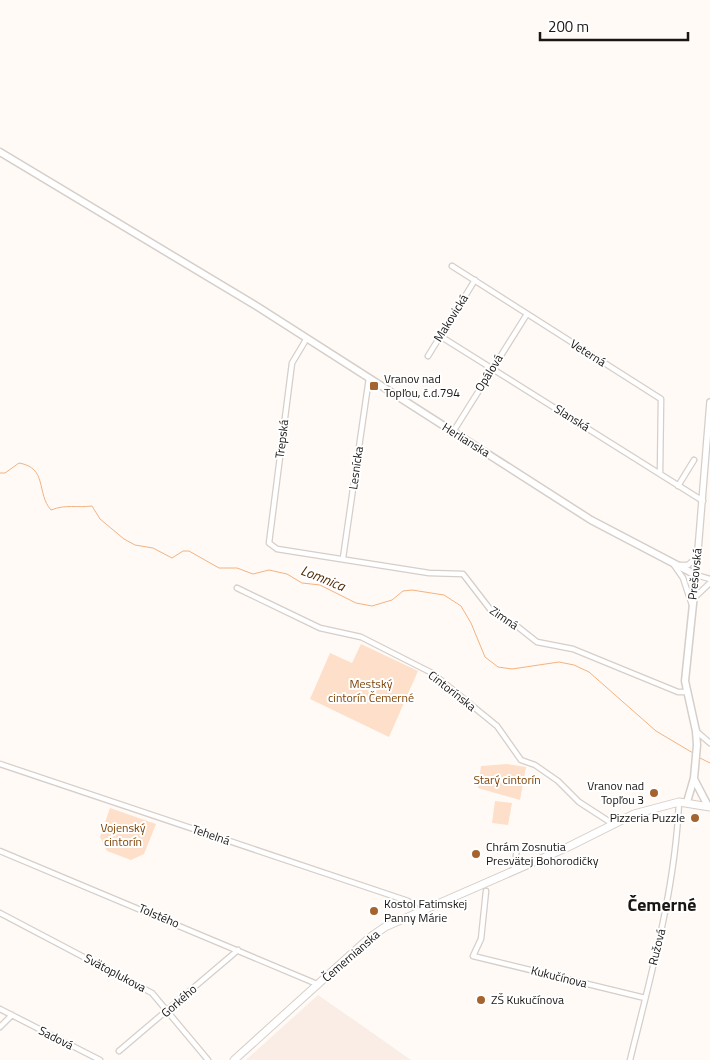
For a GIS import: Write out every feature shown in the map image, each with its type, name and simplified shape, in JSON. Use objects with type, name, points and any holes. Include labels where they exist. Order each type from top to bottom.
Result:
[{"type":"main road","name":"Herlianska","points":[[0,152],[258,307],[591,520],[696,576]]},
{"type":"main road","name":"Prešovská","points":[[683,802],[694,778],[696,764],[696,731],[686,692],[685,672],[696,576]]},
{"type":"main road","points":[[694,778],[698,790],[709,806]]},
{"type":"main road","name":"Čemernianska","points":[[234,1060],[376,933],[418,911],[514,870],[634,814],[683,802],[709,806]]},
{"type":"street","name":"Veterná","points":[[452,266],[661,399],[660,474]]},
{"type":"street","name":"Makovická","points":[[428,356],[475,280]]},
{"type":"street","name":"Opálová","points":[[453,432],[527,314]]},
{"type":"street","name":"Slanská","points":[[440,336],[703,501]]},
{"type":"street","name":"Trepská","points":[[269,543],[292,363],[307,338]]},
{"type":"street","name":"Lesnícka","points":[[343,558],[369,378]]},
{"type":"street","name":"Prešovská","points":[[696,576],[710,402]]},
{"type":"street","points":[[678,486],[694,460]]},
{"type":"street","name":"Zimná","points":[[269,543],[277,549],[430,573],[463,574],[494,613],[518,627],[538,642],[573,649],[678,692],[686,692]]},
{"type":"street","points":[[675,564],[688,565],[697,557]]},
{"type":"street","points":[[675,564],[683,578],[692,602],[710,583]]},
{"type":"street","name":"Herlianska","points":[[696,576],[710,579]]},
{"type":"street","name":"Cintorínska","points":[[237,588],[320,628],[361,637],[432,673],[497,726],[521,760],[535,765],[558,781],[579,802],[613,824]]},
{"type":"street","points":[[696,731],[710,743]]},
{"type":"street","name":"Tehelná","points":[[0,764],[408,901],[418,911]]},
{"type":"street","name":"Ružová","points":[[630,1060],[667,905],[683,802]]},
{"type":"street","points":[[514,870],[517,848]]},
{"type":"street","name":"Tolstého","points":[[0,851],[318,984]]},
{"type":"street","name":"Kukučínova","points":[[486,892],[481,939],[474,956],[645,998]]},
{"type":"street","name":"Svätoplukova","points":[[0,913],[152,993],[208,1060]]},
{"type":"street","name":"Gorkého","points":[[120,1051],[238,950]]},
{"type":"street","name":"Sadová","points":[[0,1008],[100,1060]]},
{"type":"street","points":[[0,1026],[12,1015]]},
{"type":"shaded area","points":[[318,995],[367,1029],[411,1060],[246,1060]]},
{"type":"green space","name":"Mestský cintorín Čemerné","points":[[361,644],[418,671],[389,737],[310,699],[330,653],[352,663]]},
{"type":"green space","name":"Starý cintorín","points":[[507,764],[526,767],[520,800],[478,788],[481,766]]},
{"type":"green space","points":[[495,801],[512,803],[508,825],[492,823]]},
{"type":"green space","name":"Vojenský cintorín","points":[[110,808],[156,824],[144,854],[131,860],[107,851],[100,837]]},
{"type":"waterway","name":"Lomnica","points":[[0,473],[5,473],[19,463],[28,466],[38,476],[44,496],[51,510],[56,508],[92,506],[100,519],[124,539],[135,545],[153,548],[172,558],[183,551],[189,551],[219,568],[237,568],[253,574],[269,570],[287,574],[302,583],[320,585],[356,603],[372,606],[392,600],[403,591],[412,590],[444,595],[461,606],[471,623],[485,657],[498,667],[512,669],[559,662],[574,665],[589,672],[656,731],[693,753]]},
{"type":"waterway","name":"Lomnica","points":[[698,757],[710,763]]},
{"type":"place","name":"Vranov nad Topľou, č.d.794","points":[[374,386]]},
{"type":"place","name":"Vranov nad Topľou 3","points":[[654,793]]},
{"type":"place","name":"Pizzeria Puzzle","points":[[695,818]]},
{"type":"place","name":"Chrám Zosnutia Presvätej Bohorodičky","points":[[476,854]]},
{"type":"place","name":"Kostol Fatimskej Panny Márie","points":[[374,911]]},
{"type":"place","name":"ZŠ Kukučínova","points":[[481,1000]]},
{"type":"district","name":"Čemerné","points":[[662,905]]}]
